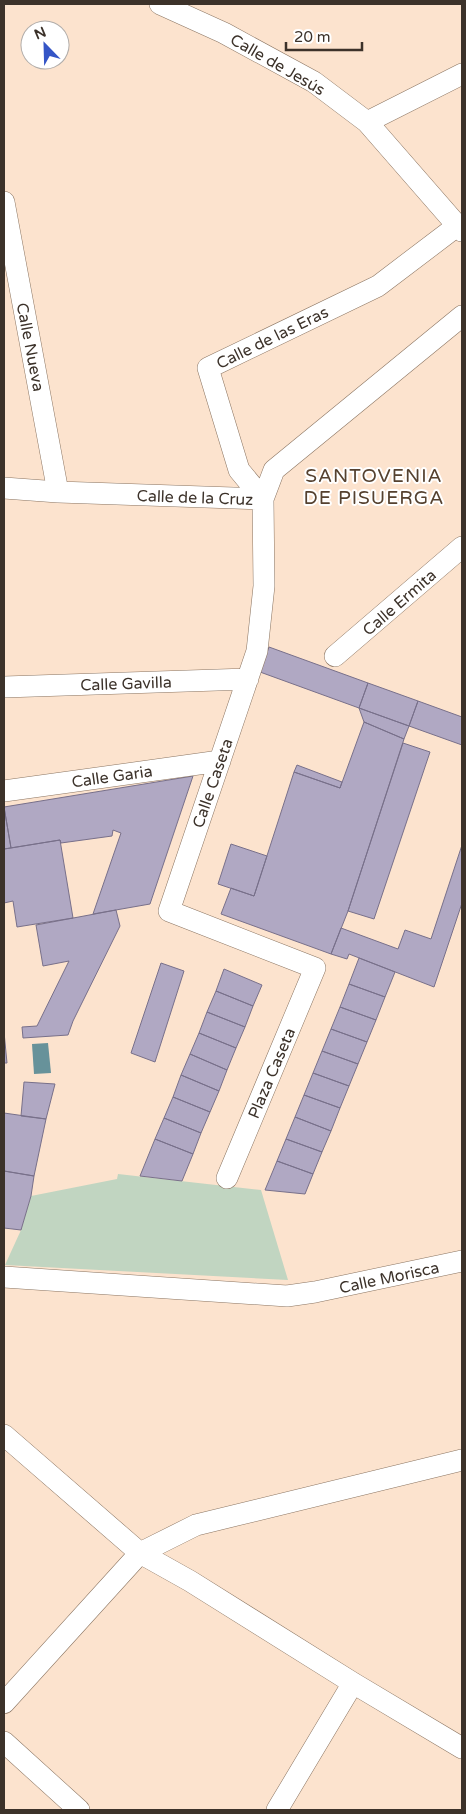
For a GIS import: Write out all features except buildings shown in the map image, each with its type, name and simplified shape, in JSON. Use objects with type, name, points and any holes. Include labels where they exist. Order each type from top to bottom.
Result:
[{"type":"street","name":"Calle de Jesús","points":[[160,4],[224,33],[314,82],[367,122],[460,229]]},
{"type":"street","points":[[367,122],[462,74]]},
{"type":"street","name":"Calle Nueva","points":[[4,202],[58,492]]},
{"type":"street","name":"Calle de las Eras","points":[[263,499],[239,470],[208,368],[378,286],[460,229]]},
{"type":"street","name":"Calle de la Cruz","points":[[4,488],[58,492],[263,499],[274,470],[462,316]]},
{"type":"street","name":"Calle Caseta","points":[[263,499],[264,586],[257,651],[169,911],[315,968]]},
{"type":"street","name":"Calle Ermita","points":[[335,656],[462,547]]},
{"type":"street","name":"Calle Gavilla","points":[[4,687],[248,679]]},
{"type":"street","name":"Calle Garia","points":[[4,791],[220,761]]},
{"type":"street","name":"Plaza Caseta","points":[[227,1178],[315,968]]},
{"type":"street","name":"Calle Morisca","points":[[4,1277],[286,1296],[315,1292],[462,1261]]},
{"type":"street","points":[[4,1435],[140,1553],[190,1581],[353,1683],[462,1748]]},
{"type":"street","points":[[4,1703],[140,1553],[196,1526],[462,1460]]},
{"type":"street","points":[[277,1810],[353,1683]]},
{"type":"street","points":[[4,1742],[78,1810]]},
{"type":"green space","points":[[118,1174],[261,1190],[288,1280],[5,1265],[21,1230],[31,1196],[117,1179]]},
{"type":"water","points":[[48,1043],[51,1073],[34,1074],[32,1044]]},
{"type":"district","name":"SANTOVENIA DE PISUERGA","points":[[374,486]]}]
